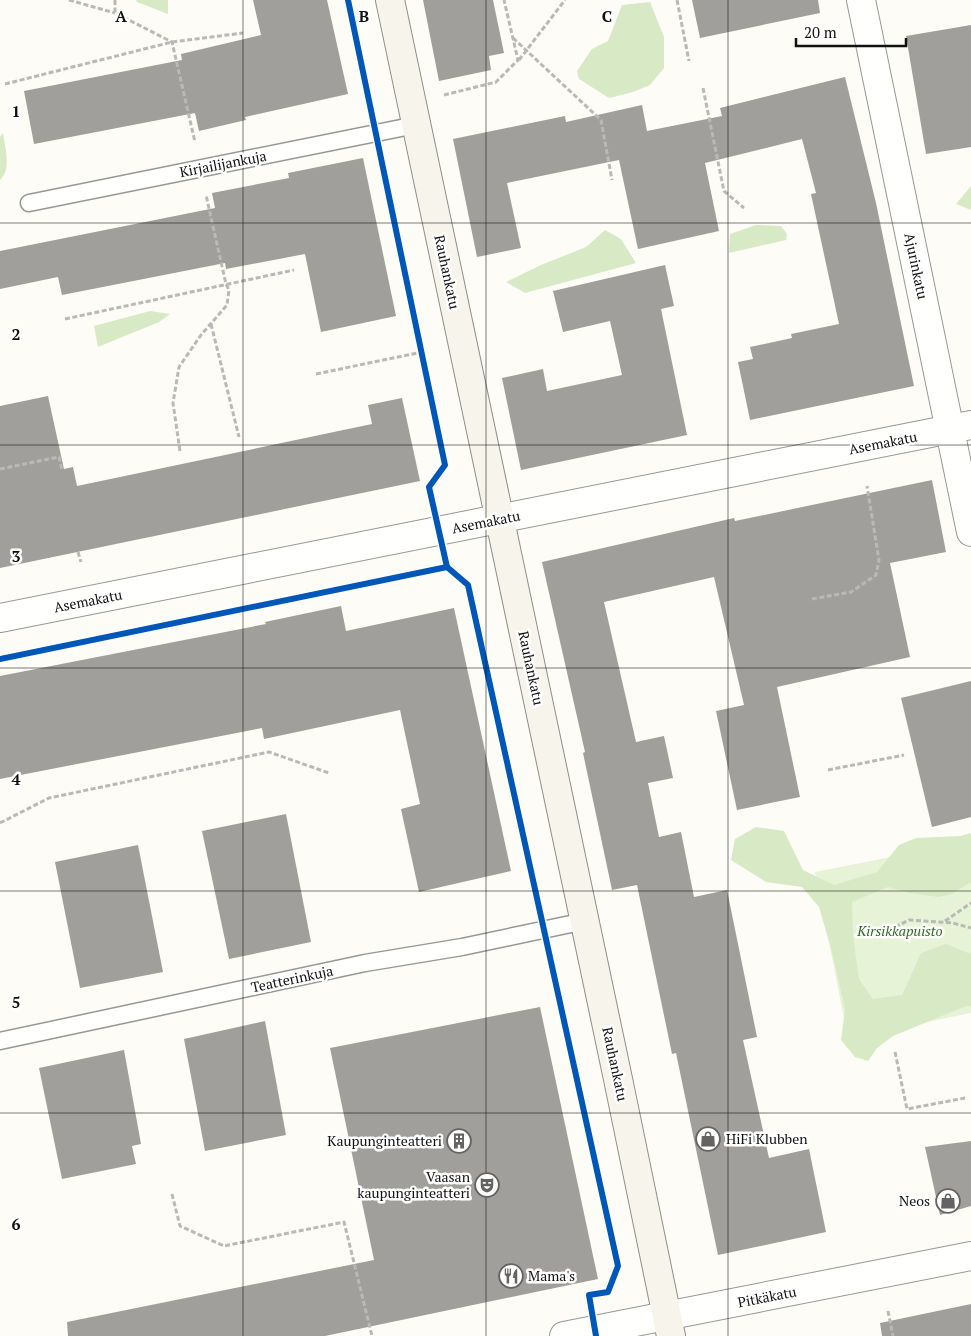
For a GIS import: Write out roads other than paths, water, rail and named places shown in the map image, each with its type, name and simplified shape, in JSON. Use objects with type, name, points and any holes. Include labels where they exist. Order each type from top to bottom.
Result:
[{"type":"street","name":"Rauhankatu","points":[[390,0],[669,1326]]},
{"type":"street","name":"Ajurinkatu","points":[[861,0],[960,427],[971,532]]},
{"type":"street","name":"Asemakatu","points":[[0,618],[960,427]]},
{"type":"street","name":"Pitkäkatu","points":[[564,1336],[669,1326],[971,1256]]},
{"type":"lane","name":"Kirjailijankuja","points":[[29,203],[416,125]]},
{"type":"lane","name":"Teatterinkuja","points":[[0,1041],[365,963],[462,947],[585,921]]},
{"type":"place","name":"HiFi Klubben","points":[[708,1139]]},
{"type":"place","name":"Kaupunginteatteri","points":[[459,1141]]},
{"type":"place","name":"Vaasan kaupunginteatteri","points":[[487,1185]]},
{"type":"place","name":"Neos","points":[[948,1201]]},
{"type":"place","name":"Mama's","points":[[511,1276]]},
{"type":"park label","name":"Kirsikkapuisto","points":[[900,931]]}]
